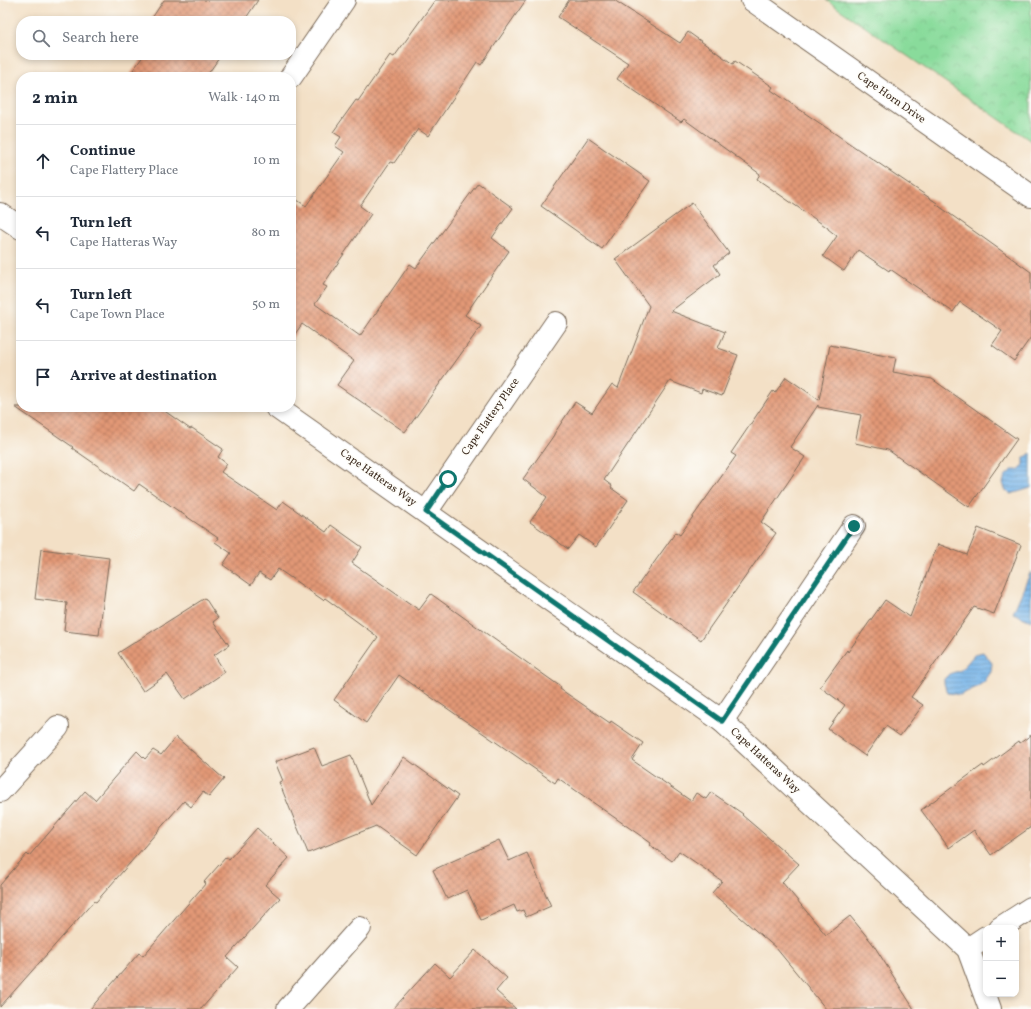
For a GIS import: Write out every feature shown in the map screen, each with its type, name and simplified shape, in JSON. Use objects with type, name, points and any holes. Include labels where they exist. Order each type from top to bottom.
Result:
[{"type":"street","points":[[294,72],[344,0]]},
{"type":"street","name":"Cape Horn Drive","points":[[752,0],[1031,196]]},
{"type":"street","points":[[0,214],[16,225]]},
{"type":"street","name":"Cape Flattery Place","points":[[426,512],[556,322]]},
{"type":"street","name":"Cape Hatteras Way","points":[[283,412],[722,721],[977,943],[990,1009]]},
{"type":"street","points":[[722,721],[854,526]]},
{"type":"street","points":[[0,791],[58,727]]},
{"type":"street","points":[[1005,925],[1031,908]]},
{"type":"street","points":[[288,1009],[360,928]]},
{"type":"green space","points":[[826,0],[1031,0],[1031,141]]},
{"type":"water","points":[[1031,453],[1031,488],[1011,494],[1006,491],[1003,483],[1005,476],[1012,470],[1018,470],[1024,465],[1024,458]]},
{"type":"water","points":[[1031,571],[1031,621],[1013,613]]},
{"type":"water","points":[[983,652],[992,663],[991,672],[984,682],[960,695],[947,693],[944,679],[949,674],[961,670],[975,654]]},
{"type":"building","points":[[164,0],[258,0],[247,16],[153,16]]},
{"type":"building","points":[[435,0],[526,0],[481,65],[477,62],[428,136],[418,129],[394,163],[390,162],[360,206],[371,214],[323,285],[327,287],[315,304],[360,336],[410,264],[416,268],[478,183],[513,208],[492,238],[509,251],[465,315],[481,326],[405,432],[337,385],[354,361],[302,324],[296,333],[296,199],[306,206],[344,152],[335,146],[341,137],[333,132],[356,100],[358,101],[390,55],[394,57]]},
{"type":"building","points":[[569,0],[614,0],[680,43],[688,32],[733,64],[735,61],[773,87],[771,90],[937,203],[936,204],[1031,272],[1031,337],[1014,361],[992,345],[1002,331],[960,302],[953,312],[890,269],[889,271],[858,250],[844,271],[823,256],[837,236],[828,228],[757,179],[760,174],[684,119],[681,122],[617,79],[628,63],[558,17]]},
{"type":"building","points":[[140,60],[218,60],[209,72],[132,72]]},
{"type":"building","points":[[588,138],[650,181],[602,249],[541,206]]},
{"type":"building","points":[[692,203],[729,253],[714,265],[720,274],[671,311],[725,332],[718,348],[738,355],[722,396],[702,389],[701,393],[670,381],[604,480],[612,486],[611,488],[628,500],[596,547],[579,535],[568,549],[530,522],[547,497],[523,479],[575,402],[592,413],[612,384],[618,388],[649,306],[615,259]]},
{"type":"building","points":[[830,345],[896,358],[893,372],[932,379],[1017,439],[969,507],[888,450],[855,443],[861,415],[818,407],[818,405],[790,447],[805,457],[761,522],[776,533],[701,640],[633,592],[676,532],[680,535],[736,456],[731,453],[773,391],[775,393],[786,377],[819,400]]},
{"type":"building","points":[[22,412],[166,412],[190,429],[192,428],[223,449],[218,457],[227,464],[221,472],[277,510],[283,501],[326,532],[331,525],[362,547],[352,563],[419,610],[431,594],[561,687],[560,689],[610,723],[611,721],[643,743],[632,760],[691,801],[696,793],[706,799],[711,792],[743,814],[742,815],[799,864],[782,882],[826,935],[850,916],[873,944],[914,1009],[826,1009],[776,948],[712,893],[722,881],[679,851],[672,861],[650,845],[651,843],[558,778],[555,783],[399,675],[366,723],[334,700],[378,637],[325,598],[323,600],[278,569],[270,580],[259,573],[251,585],[223,565],[231,553],[215,542],[218,538],[139,484],[134,491],[72,448],[73,447]]},
{"type":"building","points":[[978,528],[1021,545],[994,614],[974,607],[911,697],[923,705],[900,736],[886,726],[865,756],[828,729],[845,705],[820,687],[847,650],[848,652],[885,600],[910,617],[938,544],[967,555]]},
{"type":"building","points":[[41,549],[109,558],[99,635],[64,631],[67,603],[35,599]]},
{"type":"building","points":[[205,598],[218,618],[213,622],[229,645],[214,655],[225,672],[185,699],[167,674],[143,691],[118,653]]},
{"type":"building","points":[[1031,735],[1031,827],[991,855],[974,830],[949,848],[921,810],[983,765],[984,767],[1019,741],[1020,743]]},
{"type":"building","points":[[176,737],[224,779],[209,797],[203,792],[191,807],[184,801],[96,902],[94,901],[0,1007],[0,885],[27,854],[29,856],[85,791],[95,800],[137,751],[145,759],[153,750],[161,755]]},
{"type":"building","points":[[314,747],[322,766],[351,755],[371,805],[404,757],[458,796],[417,855],[376,826],[308,853],[279,782],[283,781],[275,762]]},
{"type":"building","points":[[257,828],[289,858],[265,885],[280,898],[227,957],[238,967],[201,1009],[90,1009],[139,953],[143,956],[206,883],[204,882],[226,857],[229,859]]},
{"type":"building","points":[[499,840],[509,861],[527,853],[551,906],[526,917],[523,910],[517,912],[514,905],[481,920],[467,890],[447,899],[433,870]]},
{"type":"building","points":[[475,950],[507,978],[496,991],[516,1009],[393,1009],[435,963],[450,977]]},
{"type":"route","points":[[448,479],[426,512],[722,721],[854,526]]}]
